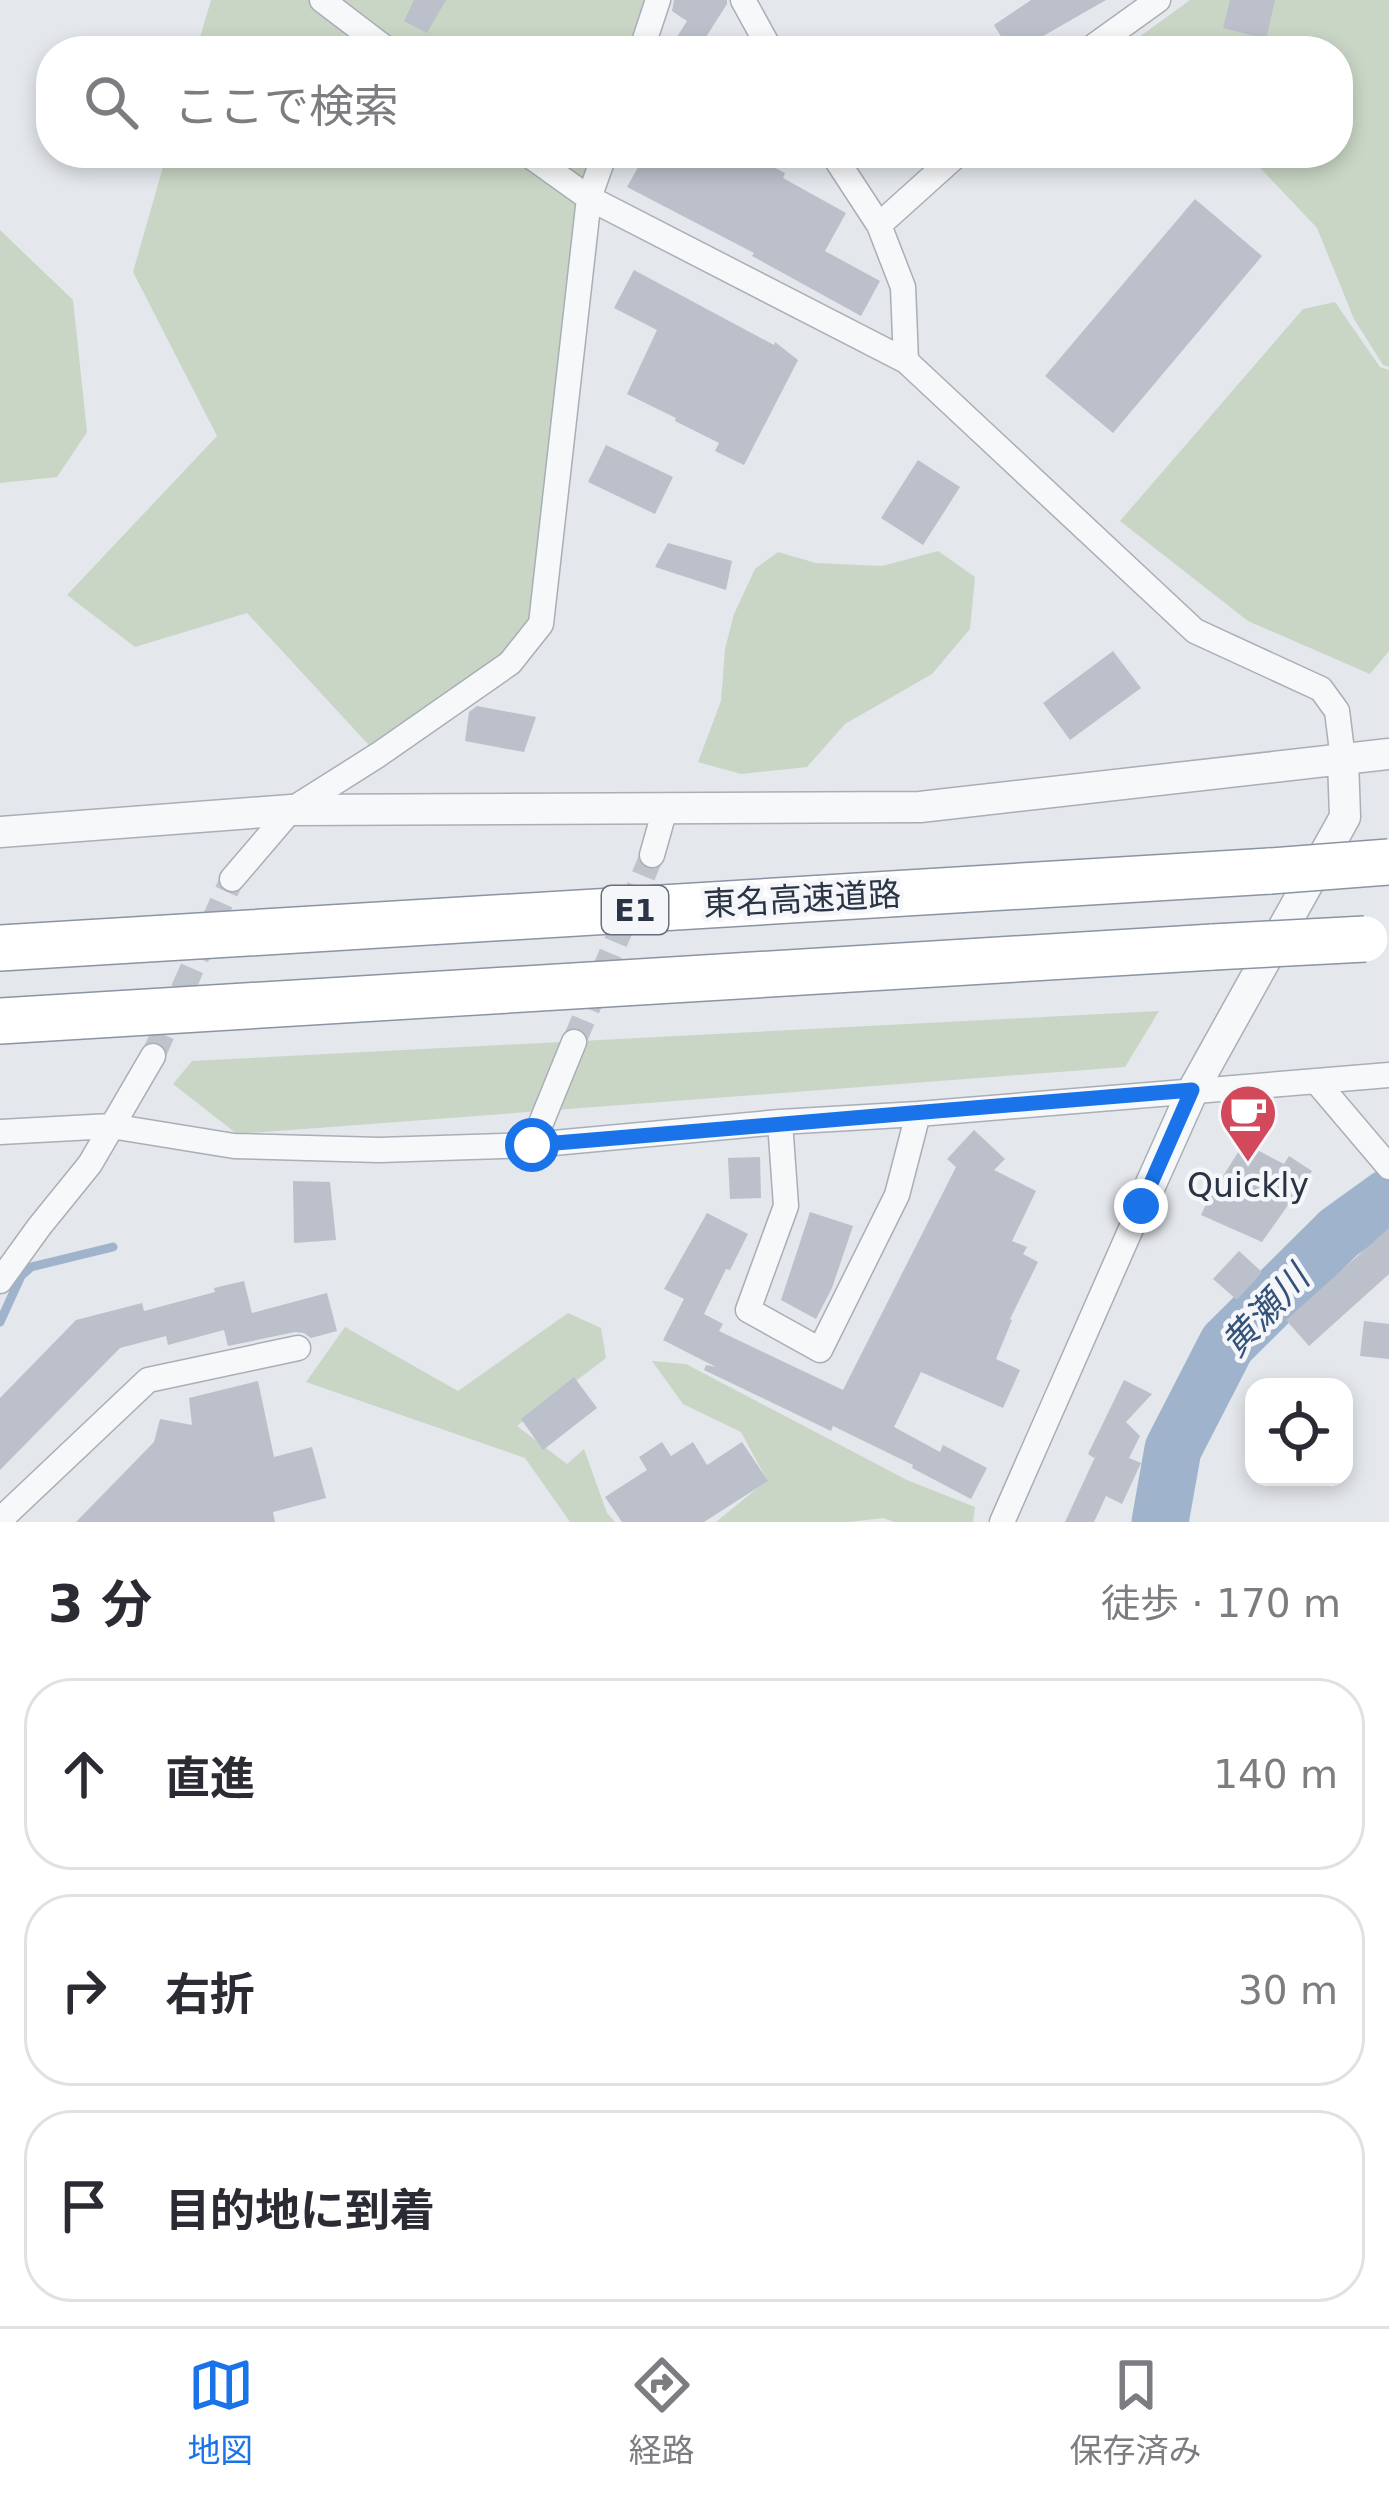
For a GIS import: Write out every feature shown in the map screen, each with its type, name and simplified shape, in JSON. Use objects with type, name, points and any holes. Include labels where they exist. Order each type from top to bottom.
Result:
[{"type":"highway","name":"東名高速道路","points":[[0,948],[1389,862]]},
{"type":"highway","name":"E1","points":[[0,1021],[1377,938]]},
{"type":"street","points":[[322,0],[369,36]]},
{"type":"street","points":[[645,36],[658,0]]},
{"type":"street","points":[[743,0],[763,36]]},
{"type":"street","points":[[1108,36],[1158,0]]},
{"type":"street","points":[[547,168],[589,198],[906,361],[1195,631],[1321,689],[1337,711],[1345,817],[1192,1090],[1002,1522]]},
{"type":"street","points":[[232,879],[291,810],[509,663],[541,624],[589,198],[600,168]]},
{"type":"street","points":[[842,168],[879,225],[903,287],[906,361]]},
{"type":"street","points":[[879,225],[942,168]]},
{"type":"street","points":[[0,832],[291,810],[920,806],[1389,754]]},
{"type":"street","points":[[652,855],[665,809]]},
{"type":"street","points":[[532,1145],[574,1042]]},
{"type":"street","points":[[0,1281],[90,1164],[153,1056]]},
{"type":"street","points":[[0,1132],[111,1126],[234,1146],[379,1150],[532,1145],[1389,1075]]},
{"type":"street","points":[[1316,1081],[1389,1167]]},
{"type":"street","points":[[780,1122],[786,1206],[748,1310],[820,1350],[897,1195],[917,1114]]},
{"type":"street","points":[[0,1520],[148,1380],[298,1348]]},
{"type":"green space","points":[[211,0],[653,0],[642,36],[200,36]]},
{"type":"green space","points":[[1190,0],[1389,0],[1389,367],[1383,365],[1354,319],[1317,228],[1260,168],[1353,168],[1353,36],[1141,36]]},
{"type":"green space","points":[[163,168],[602,168],[529,639],[378,755],[247,613],[135,647],[67,595],[217,436],[133,272]]},
{"type":"green space","points":[[0,230],[73,300],[87,432],[57,477],[0,483]]},
{"type":"green space","points":[[1335,302],[1380,367],[1389,370],[1389,651],[1370,674],[1248,621],[1120,521],[1303,309]]},
{"type":"green space","points":[[938,551],[975,577],[970,629],[932,674],[845,724],[807,767],[741,774],[698,762],[721,701],[725,649],[734,614],[755,569],[778,552],[816,563],[882,566]]},
{"type":"green space","points":[[1159,1011],[1125,1067],[237,1134],[173,1084],[192,1061]]},
{"type":"green space","points":[[568,1313],[601,1328],[606,1358],[517,1426],[567,1464],[584,1449],[607,1513],[615,1522],[570,1522],[525,1458],[306,1382],[345,1327],[458,1391]]},
{"type":"green space","points":[[652,1361],[686,1364],[907,1480],[975,1507],[973,1522],[883,1518],[716,1522],[767,1480],[741,1432],[683,1404]]},
{"type":"building","points":[[414,0],[446,0],[427,33],[404,21]]},
{"type":"building","points":[[674,0],[727,0],[707,36],[678,36],[687,21],[672,11]]},
{"type":"building","points":[[1031,0],[1106,0],[1043,36],[1001,36],[994,25]]},
{"type":"building","points":[[1230,0],[1275,0],[1267,36],[1223,28]]},
{"type":"building","points":[[638,168],[776,168],[785,173],[783,178],[846,213],[825,251],[880,281],[861,316],[627,187]]},
{"type":"building","points":[[1195,199],[1262,256],[1113,433],[1045,376]]},
{"type":"building","points":[[634,270],[775,342],[798,360],[744,465],[715,451],[719,443],[627,394],[657,330],[614,308]]},
{"type":"building","points":[[606,445],[673,477],[655,514],[588,482]]},
{"type":"building","points":[[918,460],[960,487],[923,545],[881,518]]},
{"type":"building","points":[[668,543],[732,561],[726,590],[655,567]]},
{"type":"building","points":[[1113,651],[1141,688],[1070,740],[1043,703]]},
{"type":"building","points":[[477,706],[536,717],[524,752],[465,741],[469,712]]},
{"type":"building","points":[[974,1130],[1005,1159],[994,1170],[1036,1191],[1012,1241],[1027,1247],[1023,1254],[1038,1262],[996,1359],[1020,1370],[1003,1408],[921,1372],[894,1427],[940,1452],[943,1445],[987,1468],[971,1499],[833,1426],[831,1431],[704,1370],[706,1365],[716,1367],[663,1340],[684,1299],[664,1289],[707,1213],[748,1234],[704,1314],[723,1324],[719,1331],[843,1390],[956,1167],[947,1159]]},
{"type":"building","points":[[1244,1143],[1284,1164],[1289,1156],[1312,1171],[1262,1242],[1201,1215]]},
{"type":"building","points":[[760,1157],[761,1198],[730,1199],[728,1158]]},
{"type":"building","points":[[293,1181],[330,1182],[336,1240],[294,1243]]},
{"type":"building","points":[[810,1212],[853,1226],[816,1319],[781,1300]]},
{"type":"building","points":[[1389,1228],[1389,1274],[1309,1346],[1286,1320]]},
{"type":"building","points":[[1239,1251],[1262,1272],[1237,1300],[1213,1279]]},
{"type":"building","points":[[244,1281],[252,1313],[327,1293],[337,1331],[311,1338],[295,1332],[228,1346],[224,1330],[168,1345],[166,1336],[120,1348],[0,1470],[0,1398],[76,1320],[142,1303],[144,1311]]},
{"type":"building","points":[[1364,1321],[1389,1324],[1389,1359],[1360,1356]]},
{"type":"building","points":[[574,1377],[597,1408],[543,1450],[521,1419]]},
{"type":"building","points":[[1124,1380],[1152,1394],[1126,1422],[1140,1436],[1129,1458],[1141,1463],[1122,1504],[1106,1496],[1094,1522],[1065,1522],[1096,1455],[1088,1454]]},
{"type":"building","points":[[258,1381],[274,1457],[312,1447],[326,1498],[273,1512],[275,1522],[76,1522],[154,1442],[160,1419],[192,1425],[189,1398]]},
{"type":"building","points":[[662,1442],[671,1456],[693,1442],[707,1465],[742,1442],[768,1481],[704,1522],[622,1522],[605,1497],[647,1470],[639,1457]]},
{"type":"waterway","name":"黄瀬川","points":[[1160,1522],[1173,1449],[1227,1344],[1339,1233],[1389,1197]]},
{"type":"waterway","points":[[0,1322],[21,1276],[31,1267],[113,1247]]},
{"type":"tunnel","points":[[574,1042],[652,855]]},
{"type":"tunnel","points":[[153,1056],[232,879]]},
{"type":"place","name":"Quickly","points":[[1248,1164]]},
{"type":"route","points":[[532,1145],[1192,1090],[1141,1206]]}]
